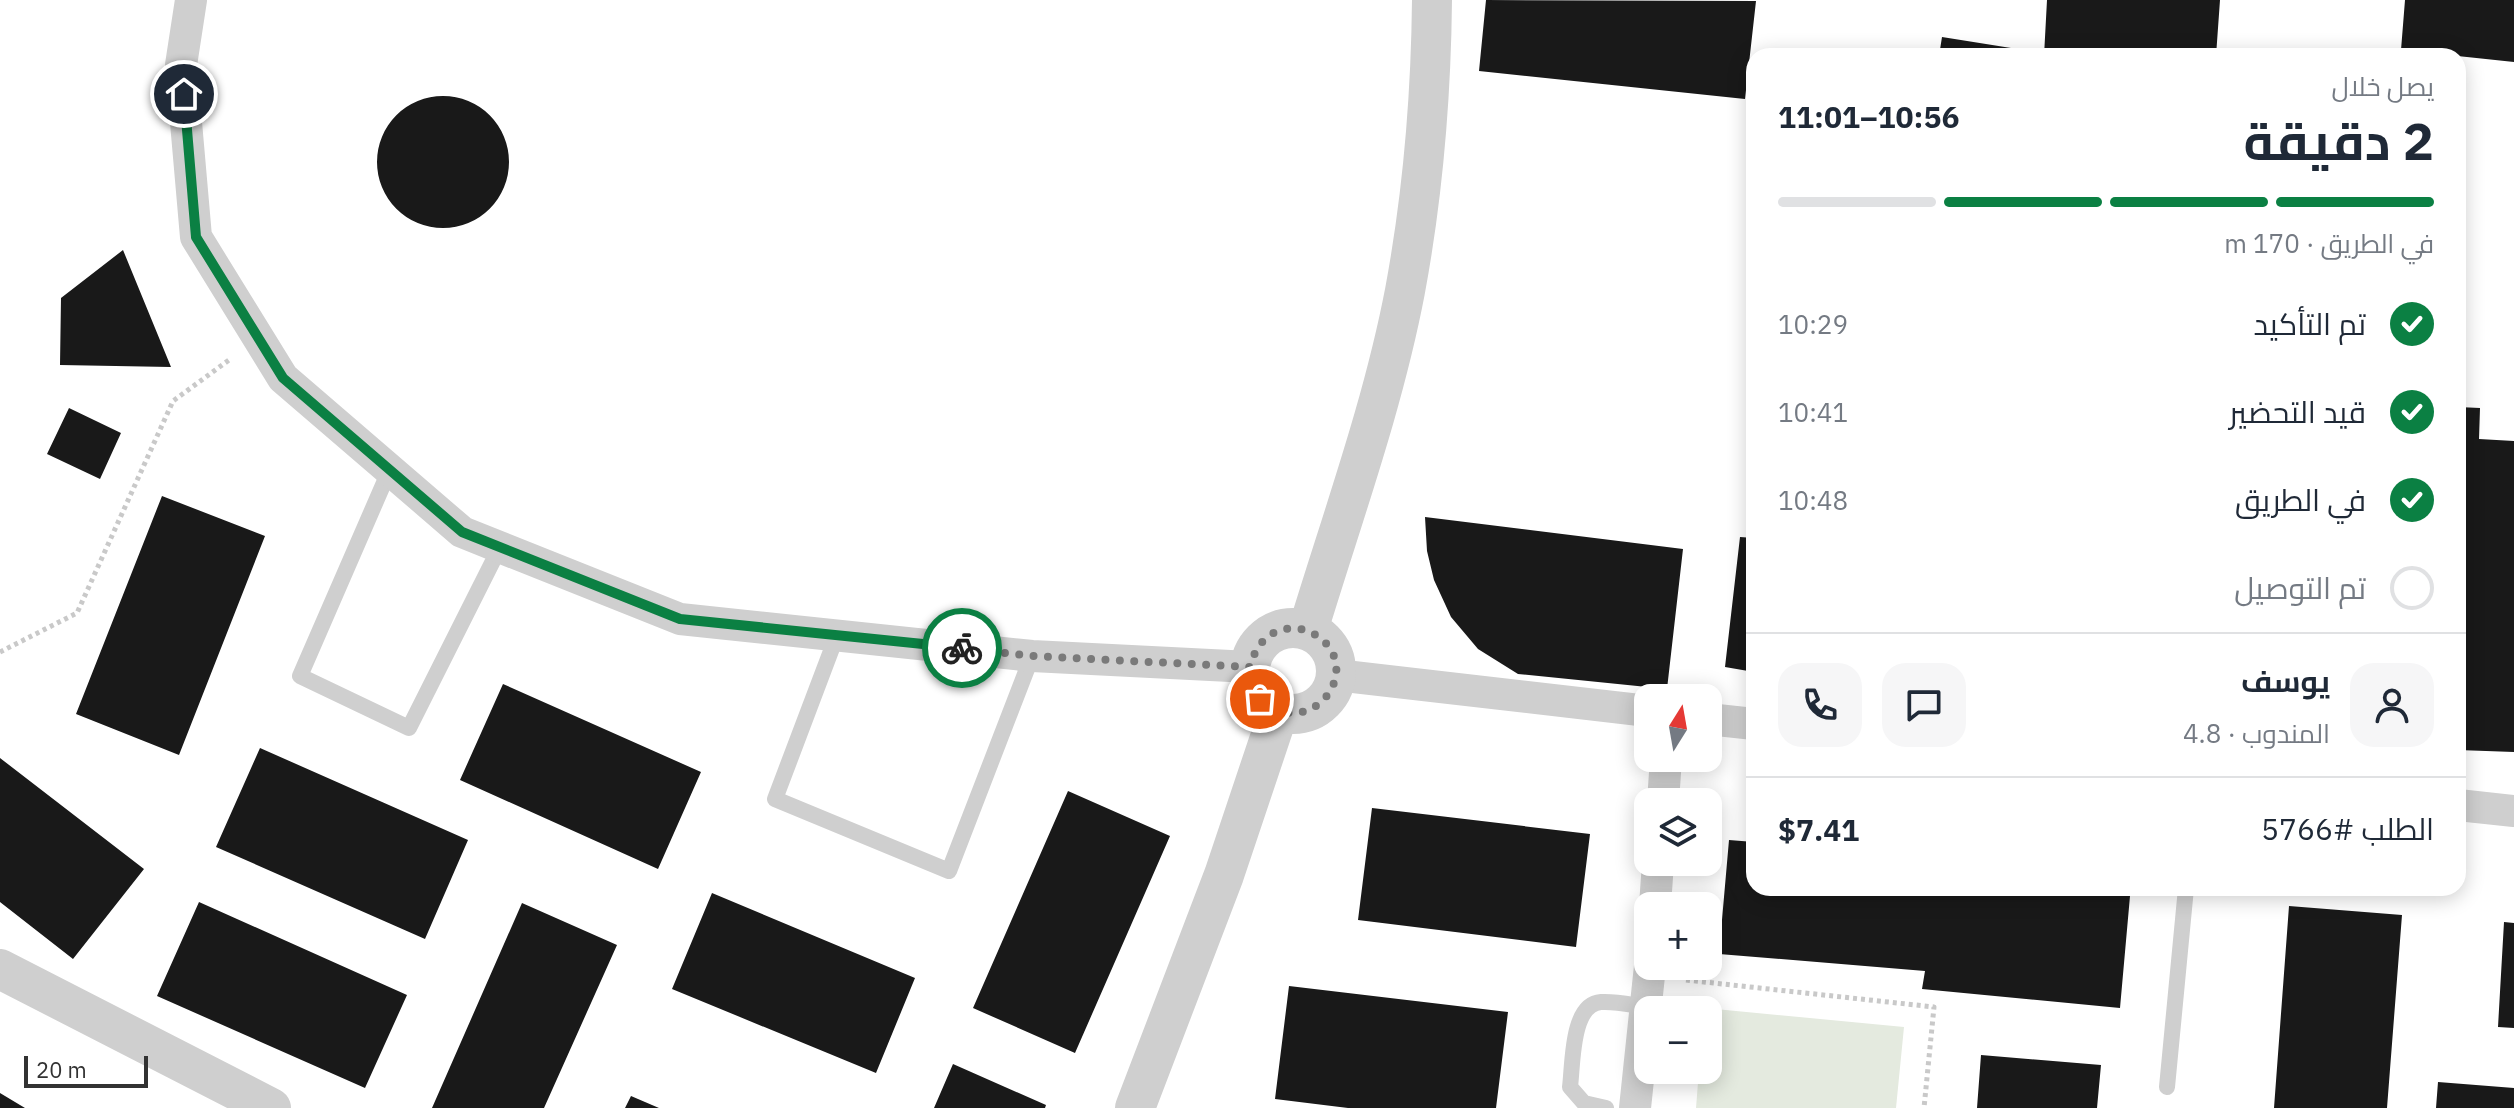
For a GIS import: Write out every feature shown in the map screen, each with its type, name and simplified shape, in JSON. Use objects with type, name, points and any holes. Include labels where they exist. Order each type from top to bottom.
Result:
[{"type":"street","points":[[191,0],[181,65],[196,237],[283,378],[462,532],[680,619],[1032,656],[1250,667]]},
{"type":"street","points":[[1308,630],[1387,370],[1404,293],[1418,215],[1427,137],[1432,0]]},
{"type":"street","points":[[1295,628],[1308,630],[1326,643],[1332,653],[1336,675],[1326,698],[1317,707],[1292,714],[1279,711],[1260,699],[1254,689],[1250,667],[1253,655],[1270,635],[1295,628]]},
{"type":"street","points":[[1336,675],[1634,709]]},
{"type":"street","points":[[1135,1108],[1224,875],[1279,711]]},
{"type":"street","points":[[1722,721],[1746,723]]},
{"type":"street","points":[[2466,806],[2514,811]]},
{"type":"street","points":[[0,969],[271,1108]]},
{"type":"street","points":[[1635,1108],[1638,1084]]},
{"type":"lane","points":[[390,469],[300,676],[409,728],[500,547]]},
{"type":"lane","points":[[837,635],[775,799],[949,871],[1032,656]]},
{"type":"lane","points":[[2167,1087],[2185,896]]},
{"type":"lane","points":[[1606,1108],[1584,1103],[1570,1087],[1579,1018],[1587,1007],[1600,1002],[1634,1006]]},
{"type":"path","points":[[0,652],[77,613],[173,401],[259,338]]},
{"type":"path","points":[[1720,980],[1934,1007],[1924,1108]]},
{"type":"shaded area","points":[[1722,1010],[1904,1027],[1896,1108],[1696,1108],[1698,1084],[1722,1084]]},
{"type":"building","points":[[1486,0],[1756,1],[1751,48],[1746,48],[1745,99],[1479,71]]},
{"type":"building","points":[[2047,0],[2220,0],[2217,48],[2044,48]]},
{"type":"building","points":[[2405,0],[2514,0],[2514,62],[2466,57],[2466,48],[2401,48]]},
{"type":"building","points":[[1942,37],[2011,48],[1940,48]]},
{"type":"building","points":[[443,96],[468,101],[490,115],[504,137],[509,162],[504,187],[490,209],[468,223],[443,228],[418,223],[396,209],[382,187],[377,162],[382,137],[396,115],[418,101]]},
{"type":"building","points":[[123,250],[171,367],[60,365],[61,298]]},
{"type":"building","points":[[2466,407],[2480,408],[2479,439],[2514,441],[2514,752],[2466,750]]},
{"type":"building","points":[[69,408],[121,433],[100,479],[47,454]]},
{"type":"building","points":[[162,496],[265,536],[179,755],[76,714]]},
{"type":"building","points":[[1425,517],[1683,549],[1668,684],[1634,686],[1518,674],[1478,649],[1451,617],[1434,580],[1427,551]]},
{"type":"building","points":[[1740,537],[1746,537],[1746,671],[1725,667]]},
{"type":"building","points":[[503,684],[701,772],[658,869],[460,780]]},
{"type":"building","points":[[260,748],[468,840],[425,939],[216,847]]},
{"type":"building","points":[[0,758],[144,869],[73,959],[0,902]]},
{"type":"building","points":[[1068,791],[1170,836],[1075,1053],[973,1008]]},
{"type":"building","points":[[1372,808],[1590,834],[1576,947],[1358,920]]},
{"type":"building","points":[[1729,840],[1746,841],[1746,896],[2130,896],[2120,1008],[1922,989],[1925,971],[1722,954]]},
{"type":"building","points":[[712,893],[915,978],[876,1073],[672,989]]},
{"type":"building","points":[[199,902],[407,995],[365,1088],[157,996]]},
{"type":"building","points":[[522,903],[617,945],[544,1108],[432,1108]]},
{"type":"building","points":[[2289,906],[2402,915],[2387,1108],[2274,1108]]},
{"type":"building","points":[[2504,922],[2514,923],[2514,1028],[2498,1027]]},
{"type":"building","points":[[1289,986],[1508,1012],[1496,1108],[1348,1108],[1275,1099]]},
{"type":"building","points":[[1981,1055],[2101,1065],[2097,1108],[1977,1108]]},
{"type":"building","points":[[953,1064],[1046,1105],[1045,1108],[934,1108]]},
{"type":"building","points":[[2438,1082],[2514,1088],[2514,1108],[2436,1108]]},
{"type":"building","points":[[0,1093],[25,1108],[0,1108]]},
{"type":"building","points":[[631,1096],[659,1108],[625,1108]]},
{"type":"way so far","points":[[962,648],[1032,656],[1250,667],[1260,643],[1282,629],[1308,630],[1326,643],[1336,664],[1336,675],[1333,687],[1317,707],[1292,714],[1269,707],[1260,699]]},
{"type":"route","points":[[184,94],[196,237],[283,378],[462,532],[680,619],[962,648]]}]
